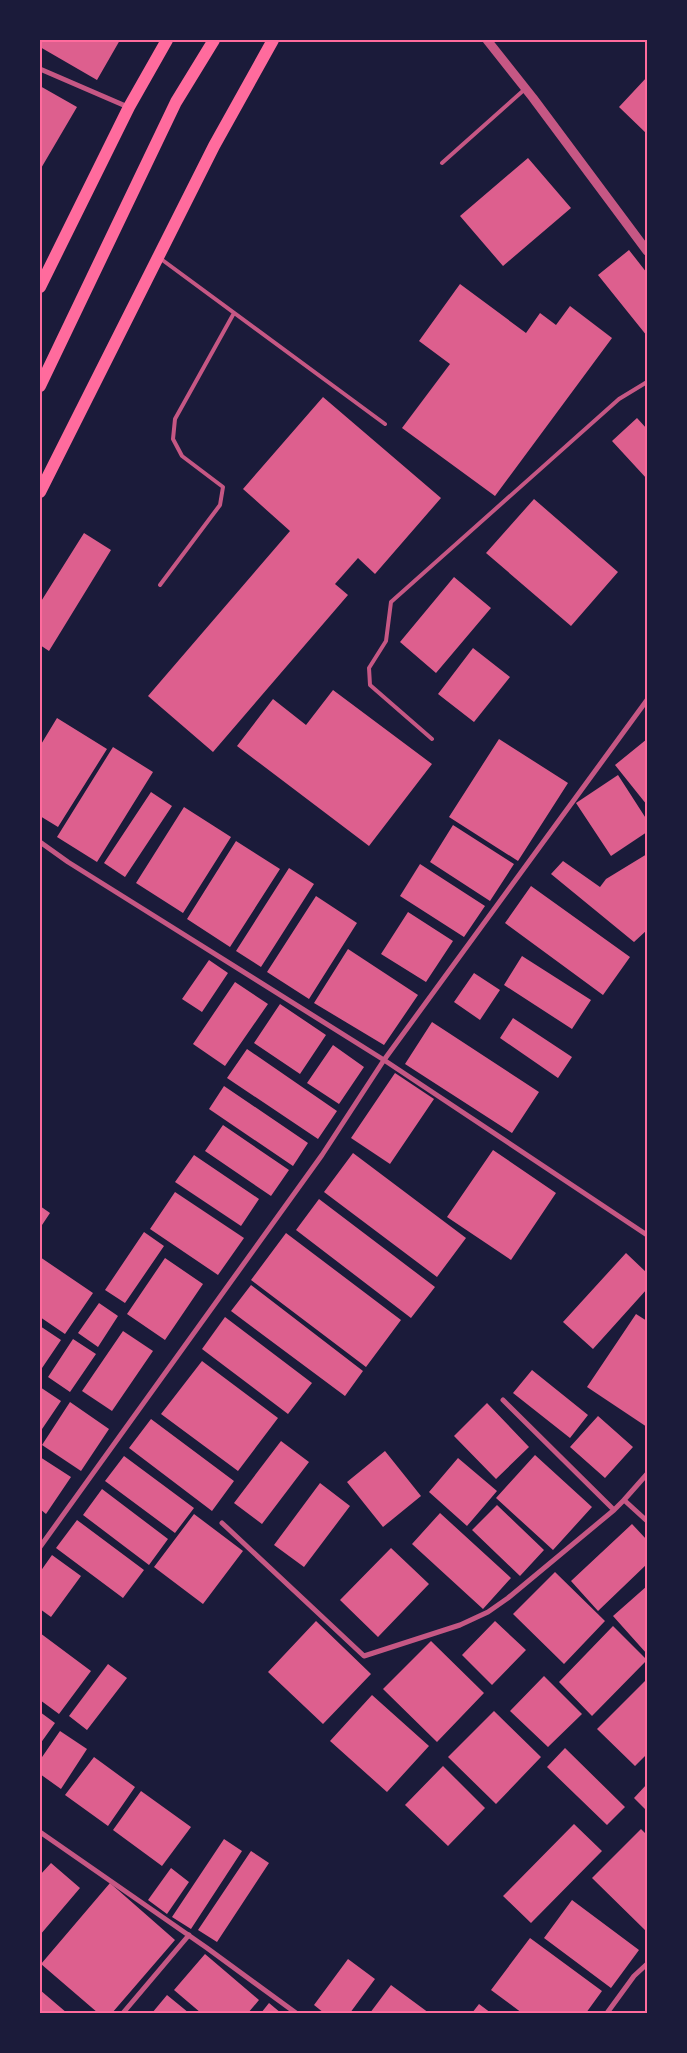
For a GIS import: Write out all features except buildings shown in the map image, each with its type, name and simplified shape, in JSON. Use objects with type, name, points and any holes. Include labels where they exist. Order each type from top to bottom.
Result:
[{"type":"main road","points":[[40,287],[129,108],[167,40]]},
{"type":"main road","points":[[40,386],[176,102],[214,40]]},
{"type":"main road","points":[[40,492],[214,146],[273,40]]},
{"type":"street","points":[[487,40],[647,251]]},
{"type":"street","points":[[40,69],[129,108]]},
{"type":"street","points":[[40,1547],[322,1155],[384,1060],[647,700]]},
{"type":"street","points":[[40,842],[76,867],[384,1060],[647,1235]]},
{"type":"street","points":[[503,1400],[614,1510]]},
{"type":"street","points":[[222,1523],[364,1656],[460,1625],[488,1612],[508,1598],[614,1510],[647,1474]]},
{"type":"street","points":[[624,1500],[647,1522]]},
{"type":"street","points":[[40,1832],[189,1935],[296,2013]]},
{"type":"street","points":[[123,2013],[189,1935]]},
{"type":"street","points":[[607,2013],[634,1976],[647,1964]]},
{"type":"lane","points":[[442,163],[525,89]]},
{"type":"lane","points":[[159,257],[386,424]]},
{"type":"lane","points":[[160,584],[220,505],[223,487],[182,456],[174,439],[175,419],[234,313]]},
{"type":"lane","points":[[432,739],[370,684],[370,668],[386,641],[391,602],[619,399],[647,382]]}]
